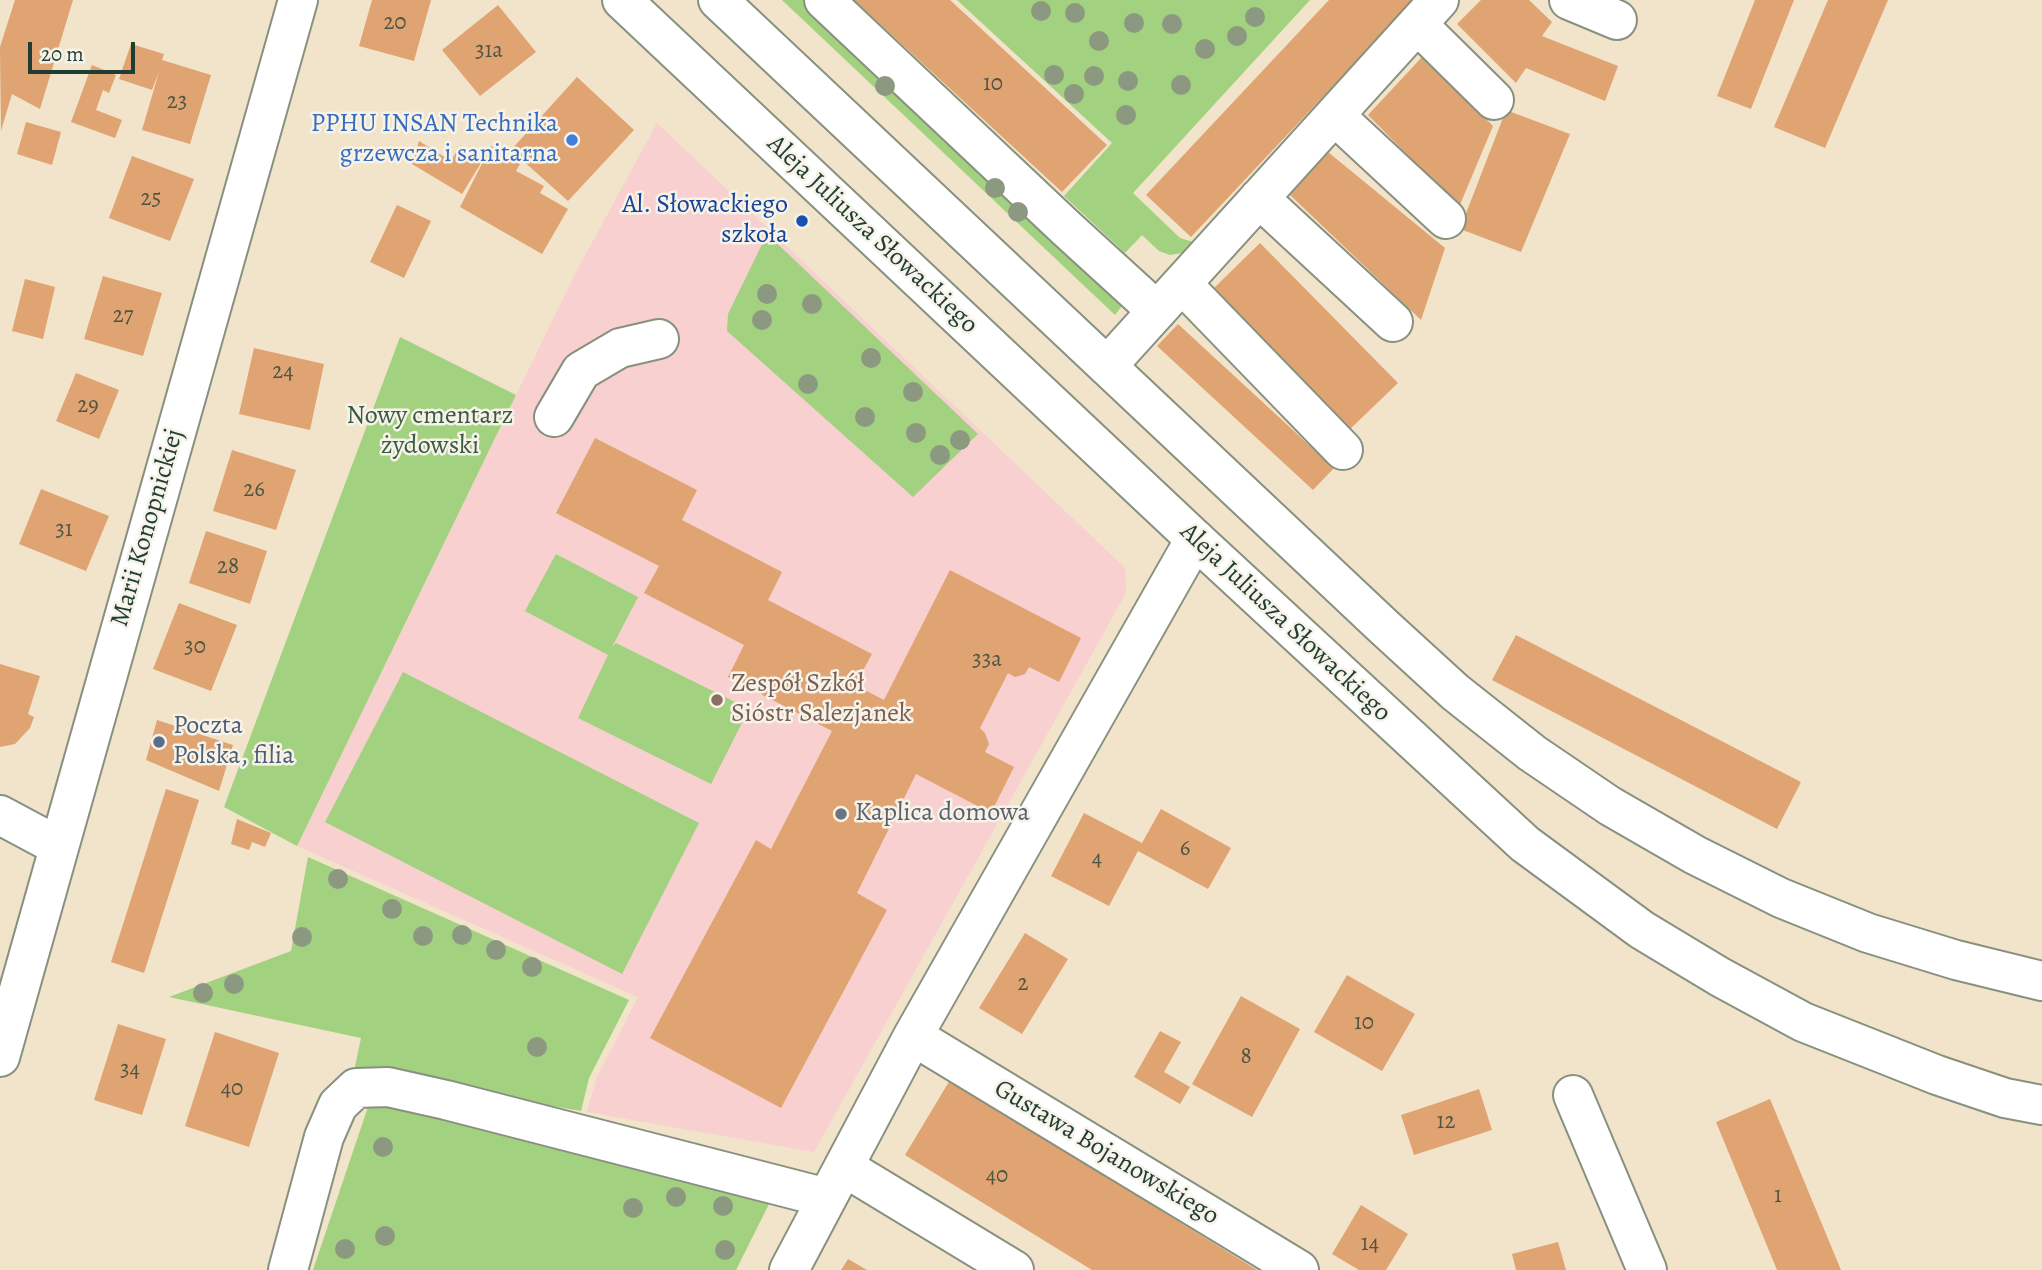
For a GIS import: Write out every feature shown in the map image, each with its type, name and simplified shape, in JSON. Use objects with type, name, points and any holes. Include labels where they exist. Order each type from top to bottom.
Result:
[{"type":"main road","name":"Marii Konopnickiej","points":[[0,1057],[298,0]]},
{"type":"main road","name":"Aleja Juliusza Słowackiego","points":[[622,0],[1195,539],[1535,852],[1642,930],[1720,977],[1803,1021],[1937,1075],[2005,1098],[2042,1105]]},
{"type":"main road","points":[[718,0],[1455,692],[1532,753],[1610,806],[1695,855],[1769,892],[1868,933],[1956,960],[2042,981]]},
{"type":"main road","points":[[824,0],[1066,228],[1170,297],[1343,450]]},
{"type":"main road","points":[[1569,0],[1617,20]]},
{"type":"main road","points":[[1108,366],[1428,12],[1494,100]]},
{"type":"main road","points":[[1335,116],[1446,219]]},
{"type":"main road","points":[[1259,198],[1393,322]]},
{"type":"main road","points":[[554,417],[581,372],[620,348],[659,339]]},
{"type":"main road","points":[[789,1270],[913,1036],[1195,539]]},
{"type":"main road","points":[[0,815],[58,846]]},
{"type":"main road","name":"Gustawa Bojanowskiego","points":[[913,1036],[1299,1270]]},
{"type":"main road","points":[[288,1270],[324,1137],[338,1104],[356,1088],[388,1087],[835,1182],[1001,1267]]},
{"type":"main road","points":[[1573,1095],[1647,1270]]},
{"type":"shaded area","name":"Zespół Szkół Sióstr Salezjanek","points":[[657,123],[1125,568],[1126,593],[814,1152],[587,1112],[597,1077],[638,997],[297,846],[575,274]]},
{"type":"green space","points":[[782,0],[806,0],[1121,297],[1121,307],[1115,315]]},
{"type":"green space","points":[[957,0],[1310,0],[1133,193],[1180,238],[1200,244],[1187,252],[1170,255],[1159,251],[1142,235],[1125,253],[1064,196],[1112,143]]},
{"type":"green space","points":[[767,234],[978,434],[913,497],[727,331],[728,314]]},
{"type":"green space","name":"Nowy cmentarz żydowski","points":[[400,337],[516,395],[297,846],[224,807]]},
{"type":"green space","points":[[556,554],[638,597],[612,647],[616,643],[749,709],[711,784],[578,718],[608,655],[525,611]]},
{"type":"green space","points":[[403,672],[699,823],[622,974],[325,822]]},
{"type":"green space","points":[[308,857],[629,1000],[589,1078],[581,1111],[354,1071],[361,1038],[169,997],[291,951]]},
{"type":"green space","points":[[373,1092],[771,1200],[736,1270],[313,1270]]},
{"type":"building","points":[[15,0],[73,0],[40,109],[12,94],[1,131],[0,47]]},
{"type":"building","points":[[372,0],[431,0],[414,61],[359,46]]},
{"type":"building","points":[[854,0],[950,0],[1107,145],[1062,192]]},
{"type":"building","points":[[1329,0],[1414,0],[1191,237],[1146,195]]},
{"type":"building","points":[[1481,0],[1529,0],[1552,22],[1542,36],[1618,66],[1605,101],[1526,68],[1516,83],[1457,24]]},
{"type":"building","points":[[1755,0],[1794,0],[1751,109],[1717,96]]},
{"type":"building","points":[[1828,0],[1888,0],[1825,148],[1774,127]]},
{"type":"building","points":[[498,5],[536,52],[480,96],[442,50]]},
{"type":"building","points":[[131,44],[164,54],[162,60],[211,75],[190,144],[142,130],[159,72],[152,90],[119,79]]},
{"type":"building","points":[[1423,56],[1493,126],[1459,207],[1368,115]]},
{"type":"building","points":[[92,65],[116,75],[109,93],[103,90],[96,110],[122,120],[115,138],[71,122]]},
{"type":"building","name":"PPHU INSAN Technika grzewcza i sanitarna","points":[[577,77],[634,130],[568,201],[511,150]]},
{"type":"building","points":[[1506,110],[1570,134],[1521,252],[1460,229]]},
{"type":"building","points":[[26,122],[61,132],[52,165],[17,154]]},
{"type":"building","points":[[419,141],[451,161],[458,149],[481,163],[462,194],[412,164]]},
{"type":"building","points":[[491,146],[520,164],[516,171],[544,186],[540,193],[568,209],[542,254],[460,207]]},
{"type":"building","points":[[1328,152],[1445,248],[1421,320],[1289,194]]},
{"type":"building","points":[[132,156],[194,179],[170,241],[109,218]]},
{"type":"building","points":[[397,205],[431,221],[404,278],[370,262]]},
{"type":"building","points":[[1260,243],[1398,383],[1347,432],[1210,292]]},
{"type":"building","points":[[103,276],[162,293],[143,356],[84,339]]},
{"type":"building","points":[[25,279],[55,287],[43,339],[12,331]]},
{"type":"building","points":[[1178,324],[1334,468],[1313,490],[1157,346]]},
{"type":"building","points":[[254,348],[324,364],[310,430],[239,414]]},
{"type":"building","points":[[76,373],[119,390],[99,439],[56,421]]},
{"type":"building","points":[[595,438],[697,490],[682,520],[782,572],[768,600],[872,654],[855,685],[884,700],[950,570],[1081,638],[1059,682],[1029,667],[1025,674],[1015,677],[1008,673],[980,728],[989,744],[985,752],[1014,767],[991,813],[916,774],[857,893],[887,910],[781,1108],[650,1038],[756,840],[771,849],[832,731],[728,677],[744,645],[644,593],[659,566],[556,513]]},
{"type":"building","points":[[232,450],[296,470],[276,530],[213,511]]},
{"type":"building","points":[[41,489],[109,516],[86,571],[19,544]]},
{"type":"building","points":[[206,531],[267,551],[250,604],[189,583]]},
{"type":"building","points":[[179,603],[237,625],[211,691],[153,669]]},
{"type":"building","points":[[1516,635],[1801,782],[1777,829],[1492,680]]},
{"type":"building","points":[[0,664],[40,676],[28,714],[34,717],[30,728],[15,744],[0,747]]},
{"type":"building","points":[[157,720],[233,745],[219,791],[146,760]]},
{"type":"building","points":[[166,789],[199,800],[144,973],[111,962]]},
{"type":"building","points":[[1161,809],[1231,848],[1208,889],[1138,851],[1109,906],[1051,876],[1084,813],[1142,843]]},
{"type":"building","points":[[237,819],[271,833],[265,847],[252,842],[249,850],[231,844]]},
{"type":"building","points":[[1025,933],[1068,959],[1022,1034],[979,1008]]},
{"type":"building","points":[[1347,975],[1415,1014],[1382,1071],[1314,1032]]},
{"type":"building","points":[[1241,996],[1300,1029],[1252,1117],[1192,1084]]},
{"type":"building","points":[[118,1024],[166,1039],[142,1115],[94,1100]]},
{"type":"building","points":[[1160,1031],[1181,1042],[1164,1072],[1190,1087],[1180,1104],[1134,1077]]},
{"type":"building","points":[[215,1032],[279,1053],[249,1147],[185,1126]]},
{"type":"building","points":[[950,1080],[1257,1270],[1092,1270],[905,1155]]},
{"type":"building","points":[[1479,1089],[1492,1130],[1414,1155],[1401,1115]]},
{"type":"building","points":[[1770,1099],[1841,1270],[1777,1270],[1716,1122]]},
{"type":"building","points":[[1361,1205],[1408,1234],[1386,1270],[1359,1270],[1332,1254]]},
{"type":"building","points":[[1558,1242],[1566,1270],[1516,1270],[1512,1254]]},
{"type":"building","points":[[848,1259],[867,1270],[841,1270]]},
{"type":"place","name":"PPHU INSAN Technika grzewcza i sanitarna","points":[[572,140]]},
{"type":"place","name":"Al. Słowackiego szkoła","points":[[802,221]]},
{"type":"place","name":"Zespół Szkół Sióstr Salezjanek","points":[[717,700]]},
{"type":"place","name":"Poczta Polska, filia","points":[[159,742]]},
{"type":"place","name":"Kaplica domowa","points":[[841,814]]}]
